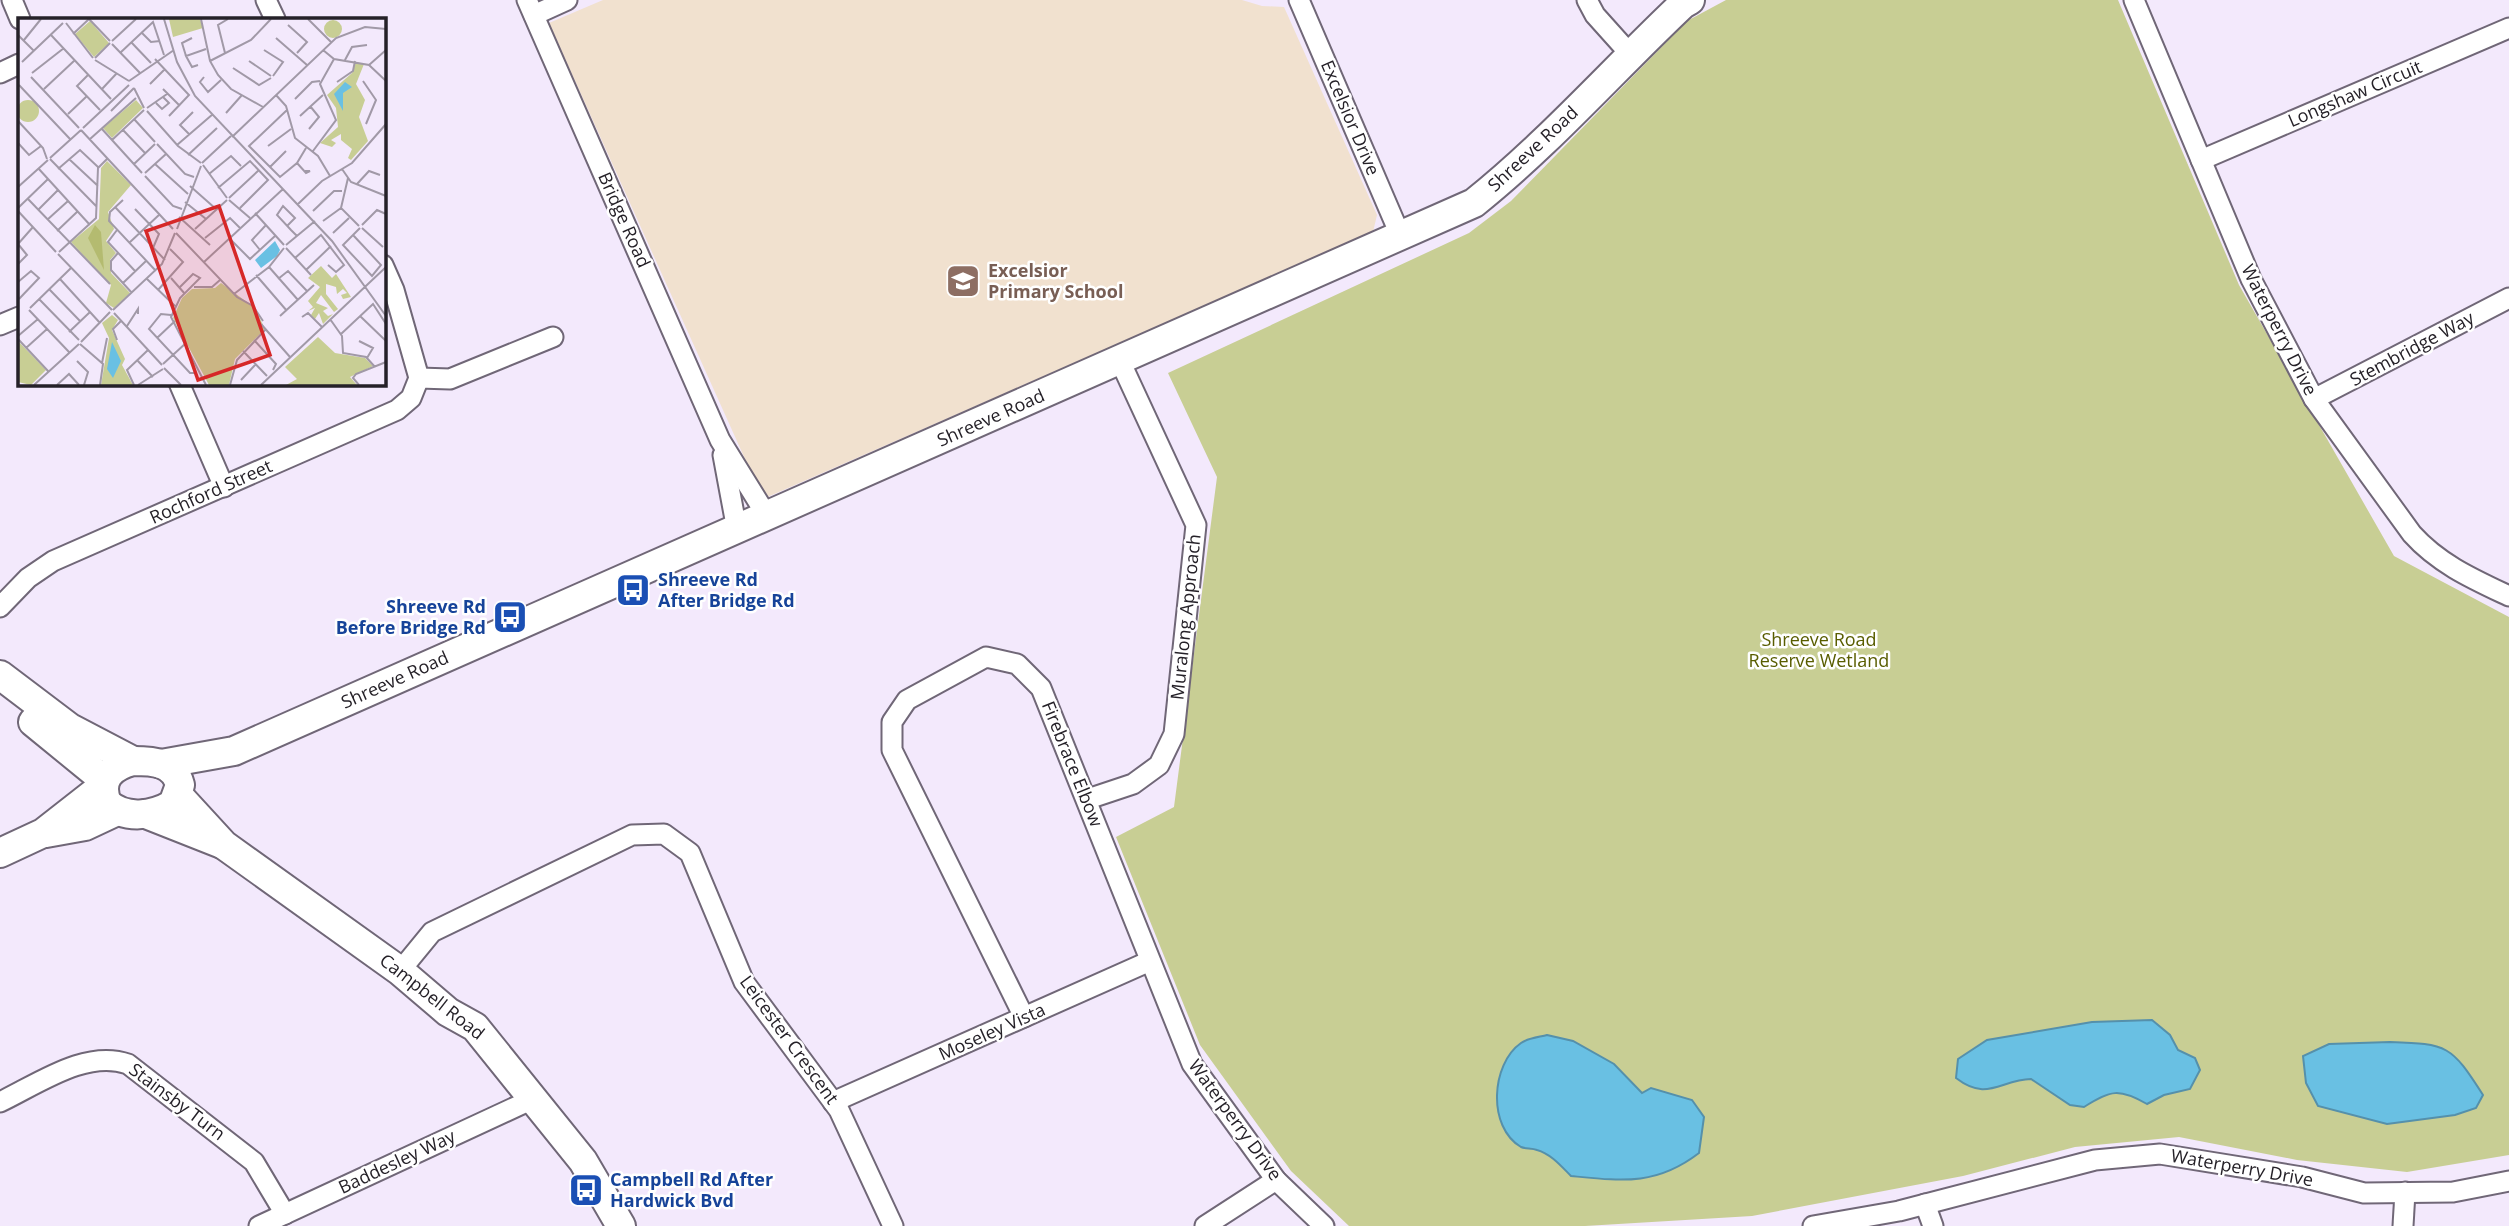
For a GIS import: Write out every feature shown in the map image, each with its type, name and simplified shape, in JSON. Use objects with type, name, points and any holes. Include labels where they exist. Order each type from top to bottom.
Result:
[{"type":"street","points":[[12,0],[20,18]]},
{"type":"street","points":[[266,0],[275,18]]},
{"type":"street","points":[[530,8],[567,0]]},
{"type":"street","name":"Excelsior Drive","points":[[1299,0],[1401,237]]},
{"type":"street","points":[[1587,0],[1595,15],[1630,54]]},
{"type":"street","name":"Shreeve Road","points":[[133,761],[161,764],[234,751],[1401,237],[1483,195],[1520,166],[1630,54],[1690,0]]},
{"type":"street","name":"Waterperry Drive","points":[[2134,0],[2251,279],[2315,399],[2412,534],[2428,552],[2472,579],[2509,596]]},
{"type":"street","name":"Bridge Road","points":[[530,8],[720,440],[767,516]]},
{"type":"street","name":"Longshaw Circuit","points":[[2201,160],[2509,28]]},
{"type":"street","points":[[0,73],[18,64]]},
{"type":"street","points":[[385,270],[394,290],[419,378],[450,379],[553,337]]},
{"type":"street","name":"Stembridge Way","points":[[2315,399],[2509,298]]},
{"type":"street","points":[[0,325],[18,317]]},
{"type":"street","name":"Muralong Approach","points":[[1088,799],[1133,784],[1159,765],[1174,734],[1196,525],[1120,361]]},
{"type":"street","name":"Rochford Street","points":[[0,607],[28,578],[53,561],[397,410],[411,398],[419,378]]},
{"type":"street","points":[[180,385],[224,486]]},
{"type":"street","name":"Bridge Road","points":[[720,440],[737,530]]},
{"type":"street","name":"Firebrace Elbow","points":[[1024,1017],[892,750],[892,722],[907,700],[986,657],[1017,664],[1041,688],[1088,799],[1150,961]]},
{"type":"street","points":[[0,675],[70,728],[133,761]]},
{"type":"street","points":[[0,695],[103,783],[107,803],[117,811]]},
{"type":"street","name":"Shreeve Road","points":[[146,814],[167,808],[179,790],[234,751]]},
{"type":"street","points":[[43,833],[103,783],[115,768],[133,761]]},
{"type":"street","points":[[161,764],[177,776],[179,790]]},
{"type":"street","name":"Campbell Road","points":[[179,790],[224,845]]},
{"type":"street","points":[[0,853],[43,833],[85,825],[117,811],[146,814]]},
{"type":"street","name":"Campbell Road","points":[[146,814],[224,845],[400,971],[448,1012],[475,1027],[535,1098],[583,1161],[621,1226]]},
{"type":"street","name":"Leicester Crescent","points":[[400,971],[432,932],[632,835],[664,834],[690,853],[744,982],[833,1102],[893,1226]]},
{"type":"street","name":"Waterperry Drive","points":[[1150,961],[1192,1063],[1276,1180],[1324,1226]]},
{"type":"street","name":"Moseley Vista","points":[[833,1102],[1150,961]]},
{"type":"street","name":"Stainsby Turn","points":[[0,1102],[90,1060],[110,1058],[128,1064],[254,1162],[285,1214]]},
{"type":"street","name":"Baddesley Way","points":[[259,1226],[535,1098]]},
{"type":"street","name":"Waterperry Drive","points":[[1812,1226],[1902,1218],[1925,1204],[2095,1160],[2160,1154],[2302,1177],[2364,1194],[2454,1192],[2509,1181]]},
{"type":"street","points":[[1205,1226],[1276,1180]]},
{"type":"street","points":[[2403,1226],[2405,1192]]},
{"type":"street","points":[[1925,1204],[1933,1226]]},
{"type":"shaded area","name":"Excelsior Primary School","points":[[603,0],[1242,0],[1262,6],[1284,7],[1377,215],[1373,232],[763,499],[549,23]]},
{"type":"green space","name":"Shreeve Road Reserve Wetland","points":[[1726,0],[2118,0],[2239,285],[2394,556],[2509,617],[2509,1155],[2407,1172],[2297,1160],[2179,1137],[2075,1147],[1963,1176],[1752,1216],[1585,1226],[1349,1226],[1291,1171],[1200,1045],[1116,837],[1174,807],[1217,477],[1168,373],[1469,233],[1511,201],[1687,21]]},
{"type":"water","points":[[2152,1020],[2170,1035],[2178,1050],[2195,1058],[2200,1070],[2190,1089],[2164,1095],[2147,1104],[2129,1095],[2115,1093],[2101,1097],[2084,1107],[2070,1105],[2031,1079],[1985,1089],[1967,1085],[1956,1078],[1958,1059],[1987,1040],[2092,1022]]},
{"type":"water","points":[[1547,1035],[1573,1041],[1614,1064],[1642,1093],[1651,1088],[1692,1100],[1704,1117],[1699,1153],[1668,1171],[1623,1180],[1571,1176],[1547,1154],[1521,1147],[1510,1138],[1502,1125],[1498,1111],[1499,1080],[1511,1053],[1521,1043]]},
{"type":"water","points":[[2329,1044],[2424,1044],[2446,1050],[2463,1066],[2483,1095],[2476,1108],[2455,1115],[2387,1124],[2318,1106],[2306,1083],[2303,1056]]},
{"type":"place","name":"Excelsior Primary School","points":[[963,281]]},
{"type":"place","name":"Shreeve Rd After Bridge Rd","points":[[633,590]]},
{"type":"place","name":"Shreeve Rd Before Bridge Rd","points":[[510,617]]},
{"type":"place","name":"Campbell Rd After Hardwick Bvd","points":[[586,1190]]}]
